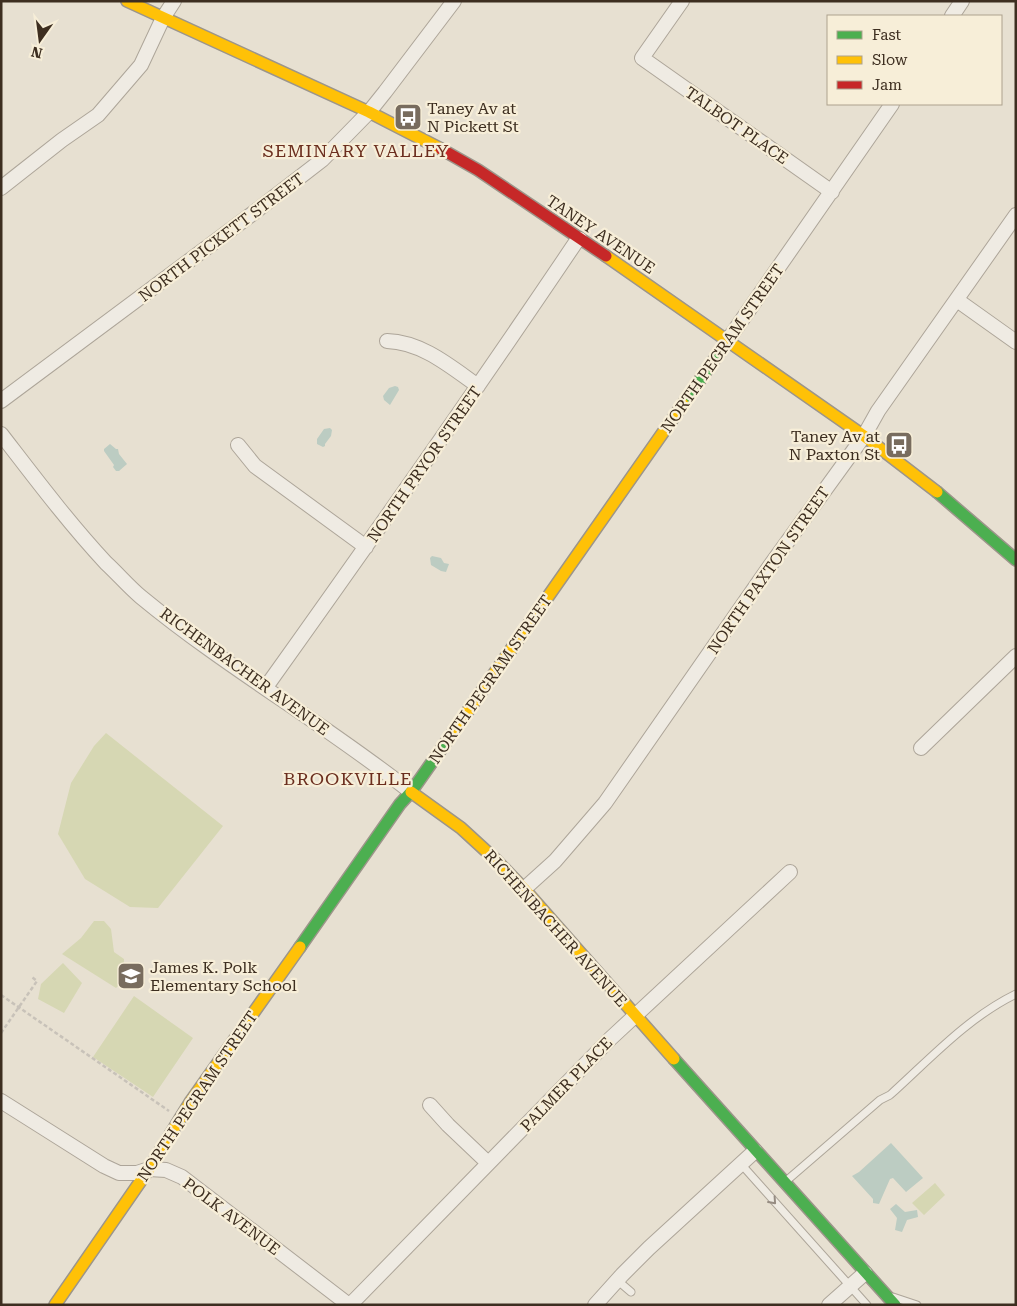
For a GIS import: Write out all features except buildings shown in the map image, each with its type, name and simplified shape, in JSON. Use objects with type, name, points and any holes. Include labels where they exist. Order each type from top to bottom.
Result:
[{"type":"street","name":"TANEY AVENUE","points":[[127,1],[369,112],[478,170],[580,238],[864,436],[944,498],[1016,560]]},
{"type":"street","points":[[1,188],[62,140],[98,115],[141,65],[163,18],[174,1]]},
{"type":"street","name":"NORTH PICKETT STREET","points":[[1,401],[315,166],[369,112],[402,72],[454,1]]},
{"type":"street","name":"TALBOT PLACE","points":[[682,1],[642,58],[832,192]]},
{"type":"street","points":[[953,15],[962,1]]},
{"type":"street","name":"NORTH PEGRAM STREET","points":[[55,1305],[68,1283],[149,1169],[191,1101],[256,1006],[400,804],[412,792],[891,105]]},
{"type":"street","name":"NORTH PAXTON STREET","points":[[524,889],[554,861],[605,803],[772,563],[864,436],[878,411],[1016,215]]},
{"type":"street","name":"NORTH PRYOR STREET","points":[[266,687],[580,238]]},
{"type":"street","points":[[957,300],[1016,342]]},
{"type":"street","points":[[387,341],[398,342],[424,350],[478,386]]},
{"type":"street","name":"RICHENBACHER AVENUE","points":[[1,434],[86,541],[140,596],[214,651],[367,758],[461,828],[498,861],[755,1151],[896,1305]]},
{"type":"street","points":[[238,444],[255,466],[366,546]]},
{"type":"street","points":[[922,748],[1016,656]]},
{"type":"street","name":"PALMER PLACE","points":[[350,1305],[635,1015],[790,872]]},
{"type":"street","name":"POLK AVENUE","points":[[1,1100],[104,1166],[120,1173],[138,1173],[149,1169],[166,1170],[182,1177],[350,1305]]},
{"type":"street","points":[[430,1105],[488,1163]]},
{"type":"street","points":[[595,1305],[617,1280],[650,1248],[755,1151]]},
{"type":"street","points":[[829,1305],[865,1272]]},
{"type":"lane","points":[[785,1182],[880,1100],[890,1095],[967,1024],[998,1003],[1016,994]]},
{"type":"lane","points":[[741,1164],[867,1305]]},
{"type":"lane","points":[[617,1280],[631,1292]]},
{"type":"lane","points":[[886,1295],[917,1305]]},
{"type":"path","points":[[1,1033],[37,981],[32,977]]},
{"type":"path","points":[[1,995],[171,1112]]},
{"type":"green space","points":[[106,733],[223,826],[158,908],[130,907],[85,879],[58,834],[71,783],[94,746]]},
{"type":"green space","points":[[94,921],[104,921],[111,929],[114,952],[124,959],[123,981],[116,988],[62,954],[81,938]]},
{"type":"green space","points":[[63,963],[82,983],[64,1013],[38,999],[41,984]]},
{"type":"green space","points":[[134,996],[193,1038],[153,1097],[93,1057]]},
{"type":"green space","points":[[935,1183],[945,1195],[924,1215],[912,1203]]},
{"type":"shaded area","points":[[395,386],[399,390],[390,405],[384,400],[383,396],[389,388]]},
{"type":"shaded area","points":[[330,428],[332,430],[331,436],[325,446],[317,444],[317,439],[324,429]]},
{"type":"shaded area","points":[[110,444],[118,449],[119,454],[127,464],[119,471],[116,471],[113,467],[114,465],[104,451]]},
{"type":"shaded area","points":[[432,556],[441,558],[444,563],[449,564],[446,572],[431,565],[430,558]]},
{"type":"shaded area","points":[[891,1143],[923,1178],[906,1192],[893,1178],[890,1179],[879,1204],[873,1203],[873,1199],[852,1176]]},
{"type":"shaded area","points":[[896,1204],[905,1212],[917,1210],[918,1217],[907,1220],[902,1232],[895,1230],[897,1218],[890,1209]]},
{"type":"traffic: fast","points":[[683,404],[728,340]]},
{"type":"traffic: fast","points":[[937,492],[1016,560]]},
{"type":"traffic: fast","points":[[300,947],[400,804],[411,792],[456,728]]},
{"type":"traffic: fast","points":[[674,1059],[895,1305]]},
{"type":"traffic: slow","points":[[127,1],[369,112],[441,149]]},
{"type":"traffic: slow","points":[[606,256],[864,436],[937,492]]},
{"type":"traffic: slow","points":[[456,728],[683,404]]},
{"type":"traffic: slow","points":[[411,792],[461,828],[497,861],[674,1059]]},
{"type":"traffic: slow","points":[[55,1305],[149,1169],[191,1101],[300,947]]},
{"type":"traffic: jam","points":[[441,149],[478,170],[606,256]]},
{"type":"place","name":"Taney Av at N Pickett St","points":[[408,117]]},
{"type":"place","name":"Taney Av at N Paxton St","points":[[899,445]]},
{"type":"place","name":"James K. Polk Elementary School","points":[[131,976]]},
{"type":"district","name":"SEMINARY VALLEY","points":[[356,151]]},
{"type":"district","name":"BROOKVILLE","points":[[348,779]]}]
